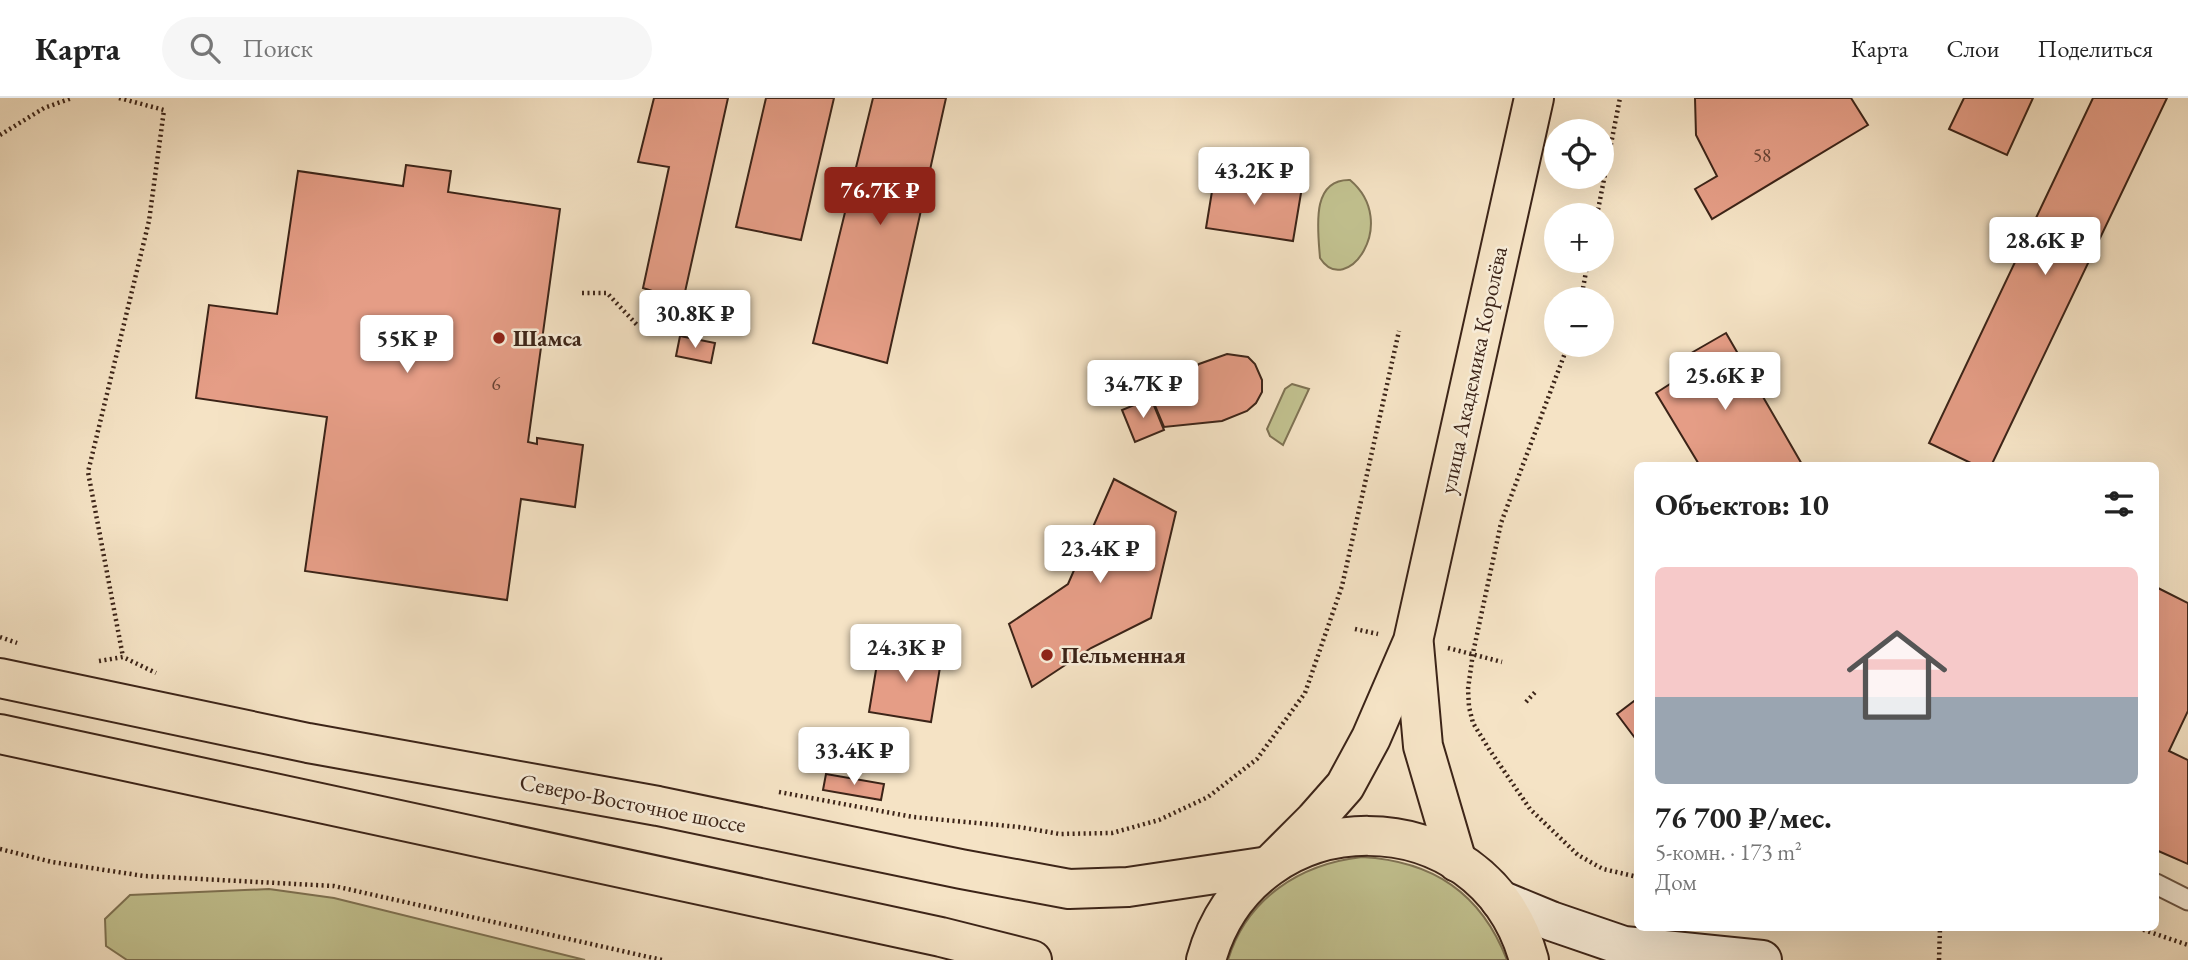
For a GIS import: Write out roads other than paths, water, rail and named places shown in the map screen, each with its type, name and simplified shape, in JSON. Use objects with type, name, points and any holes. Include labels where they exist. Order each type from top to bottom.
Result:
[{"type":"main road","name":"улица Академика Королёва","points":[[1206,960],[1220,925],[1234,902],[1345,786],[1371,738],[1413,641],[1534,98]]},
{"type":"main road","name":"улица Академика Королёва","points":[[1413,641],[1423,746],[1457,862]]},
{"type":"main road","name":"Северо-Восточное шоссе","points":[[0,678],[308,743],[658,806],[961,869],[1069,888],[1128,887],[1269,866]]},
{"type":"main road","points":[[0,734],[942,937],[1032,960]]},
{"type":"main road","points":[[1269,866],[1313,843],[1363,835],[1410,841],[1457,862],[1488,886],[1500,900],[1525,944],[1529,960]]},
{"type":"main road","points":[[1500,900],[1624,946],[1762,960]]},
{"type":"lane","points":[[2159,886],[2188,900]]},
{"type":"place","name":"Шамса","points":[[499,338]]},
{"type":"place","name":"Пельменная","points":[[1047,655]]}]
